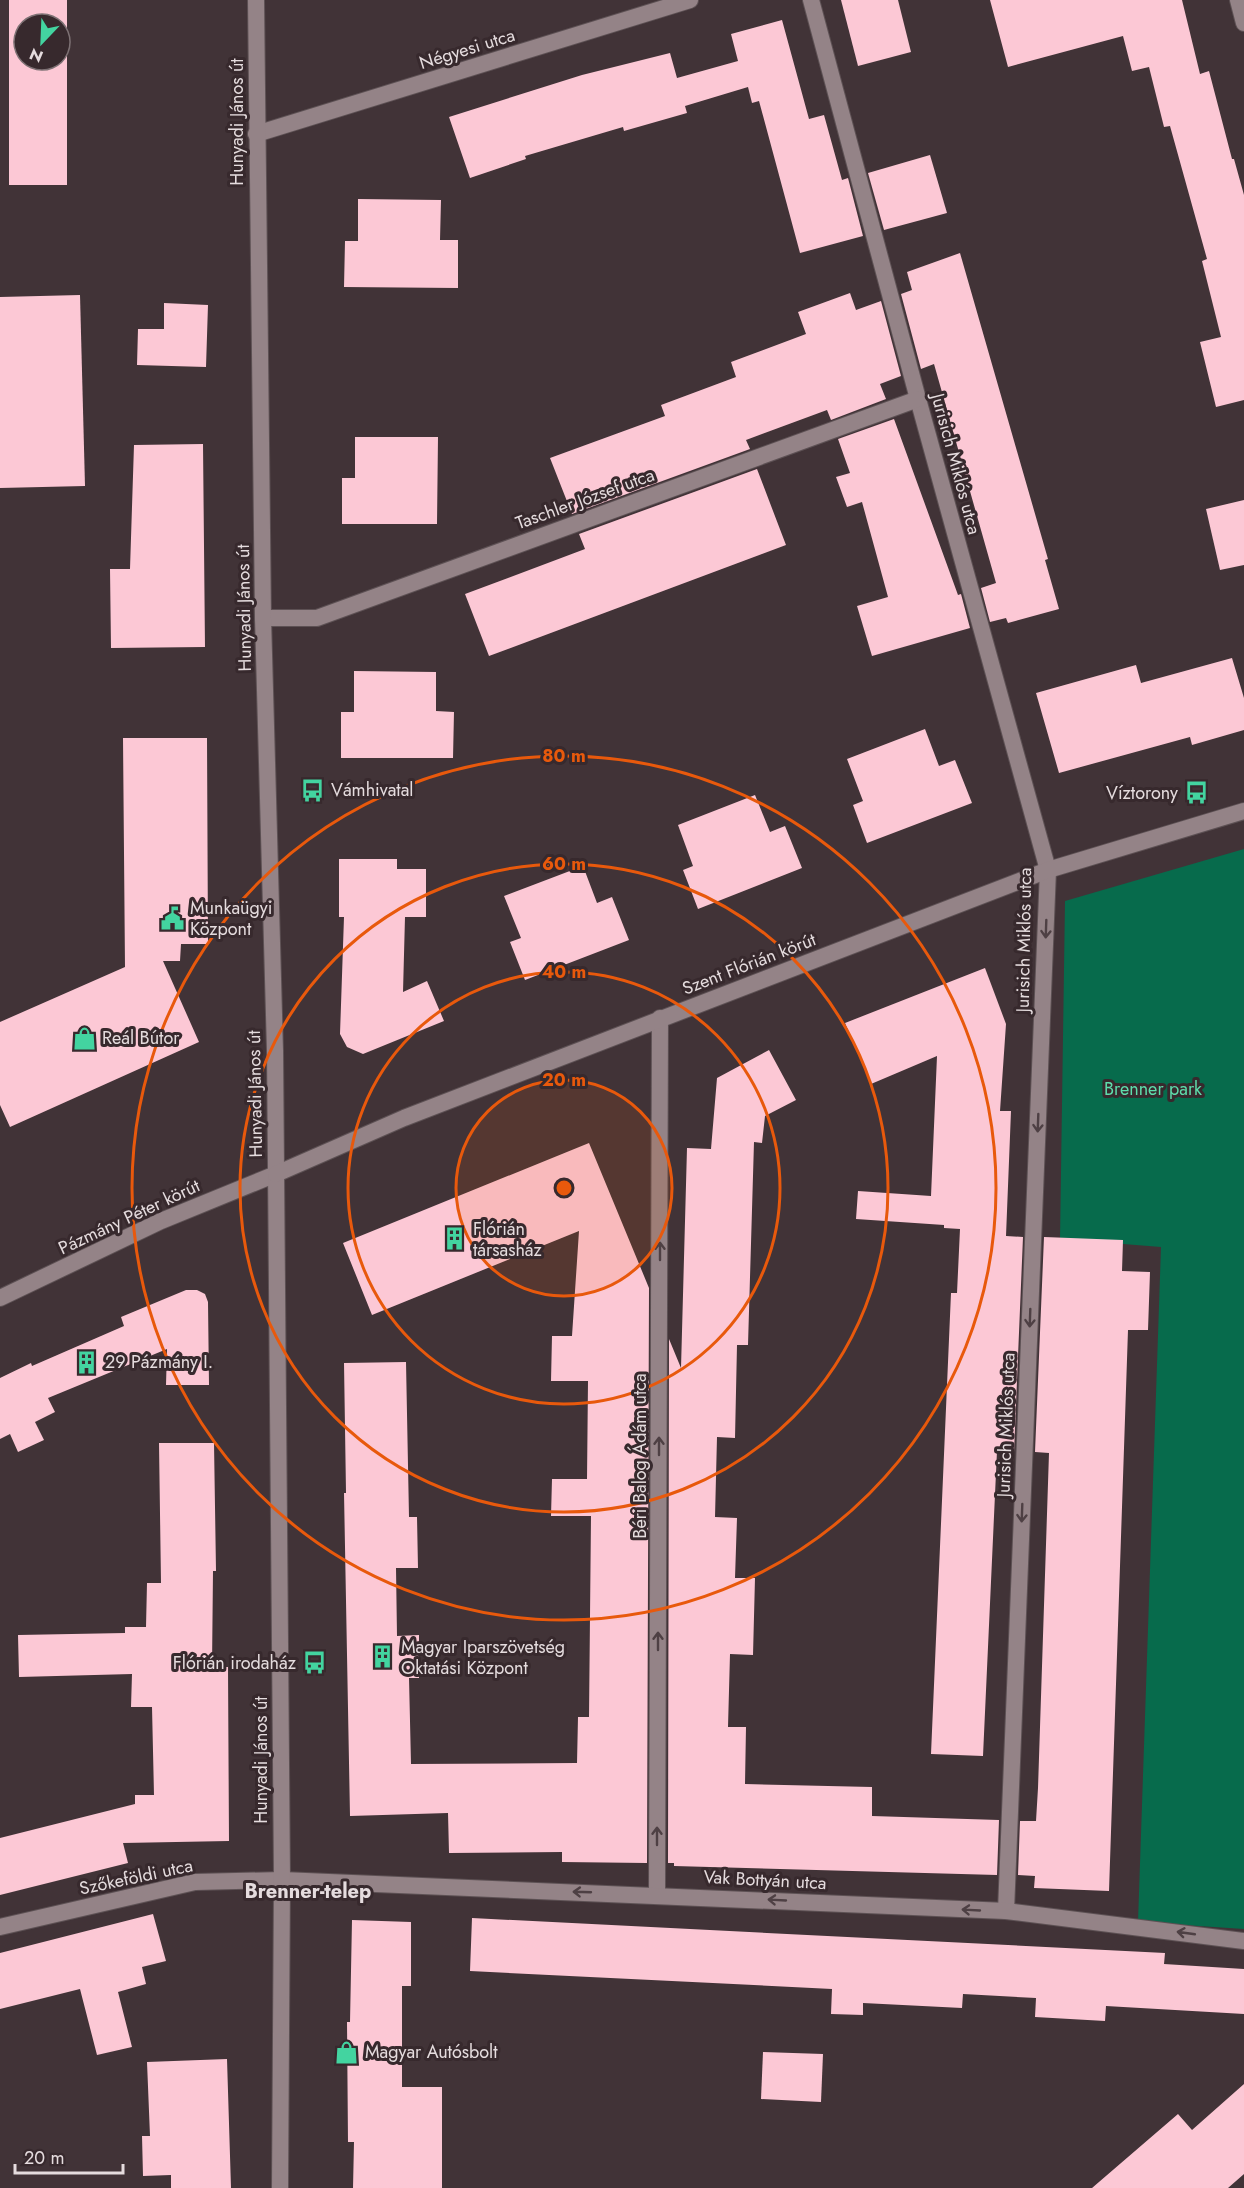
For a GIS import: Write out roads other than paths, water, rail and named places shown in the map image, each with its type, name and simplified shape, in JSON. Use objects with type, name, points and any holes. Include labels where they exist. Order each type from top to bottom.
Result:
[{"type":"street","name":"Hunyadi János út","points":[[256,0],[263,618],[275,1051],[282,1880],[280,2188]]},
{"type":"street","name":"Négyesi utca","points":[[256,134],[690,0]]},
{"type":"street","name":"Jurisich Miklós utca","points":[[811,0],[1048,870],[1006,1911]]},
{"type":"street","points":[[1238,0],[1244,23]]},
{"type":"street","name":"Taschler József utca","points":[[263,618],[317,618],[918,399]]},
{"type":"street","name":"Szent Flórián körút","points":[[276,1174],[404,1118],[1048,870],[1244,811]]},
{"type":"street","name":"Béri Balog Ádám utca","points":[[657,1895],[660,1018]]},
{"type":"street","name":"Pázmány Péter körút","points":[[0,1298],[161,1221],[276,1174]]},
{"type":"street","name":"Vak Bottyán utca","points":[[282,1880],[1006,1911],[1244,1941]]},
{"type":"street","name":"Szőkeföldi utca","points":[[0,1927],[195,1882],[282,1880]]},
{"type":"place","name":"Vámhivatal","points":[[313,790]]},
{"type":"place","name":"Víztorony","points":[[1196,793]]},
{"type":"place","name":"Munkaügyi Központ","points":[[172,918]]},
{"type":"place","name":"Reál Bútor","points":[[84,1038]]},
{"type":"place","name":"Flórián társasház","points":[[455,1239]]},
{"type":"place","name":"29 Pázmány I.","points":[[87,1362]]},
{"type":"place","name":"Magyar Iparszövetség Oktatási Központ","points":[[383,1657]]},
{"type":"place","name":"Flórián irodaház","points":[[314,1663]]},
{"type":"place","name":"Magyar Autósbolt","points":[[347,2052]]},
{"type":"district","name":"Brenner-telep","points":[[308,1891]]},
{"type":"park label","name":"Brenner park","points":[[1153,1089]]}]
